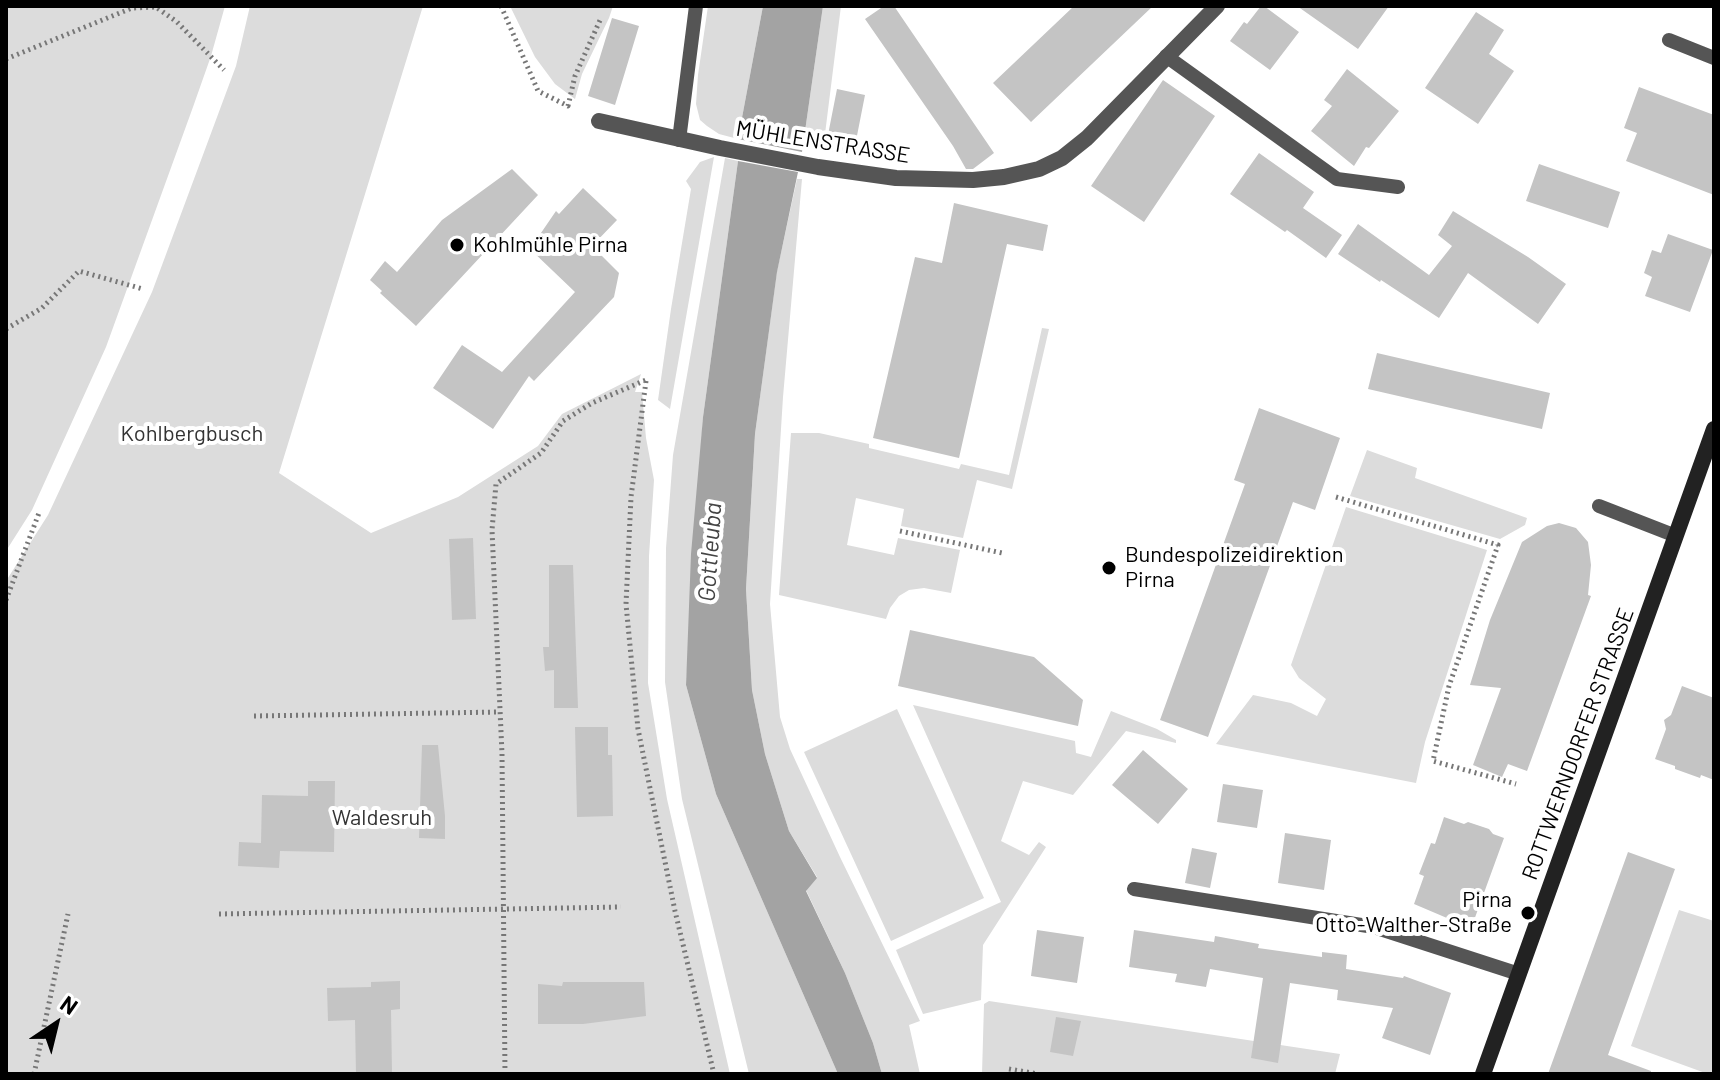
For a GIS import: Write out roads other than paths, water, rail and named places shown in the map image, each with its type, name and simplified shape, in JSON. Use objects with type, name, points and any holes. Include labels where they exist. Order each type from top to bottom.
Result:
[{"type":"main road","name":"ROTTWERNDORFER STRASSE","points":[[1483,1074],[1714,429]]},
{"type":"street","name":"MÜHLENSTRASSE","points":[[599,121],[818,167],[896,178],[973,180],[1004,177],[1039,169],[1062,158],[1087,138],[1217,6]]},
{"type":"lane","points":[[679,140],[696,6]]},
{"type":"lane","points":[[1669,40],[1714,58]]},
{"type":"lane","points":[[1166,56],[1337,179],[1398,187]]},
{"type":"lane","points":[[1599,506],[1676,536]]},
{"type":"lane","points":[[1134,889],[1374,927],[1519,974]]},
{"type":"water","points":[[763,6],[823,6],[802,152],[738,139]]},
{"type":"water","name":"Gottleuba","points":[[738,161],[798,172],[777,272],[755,434],[746,589],[752,690],[765,754],[789,831],[817,878],[806,891],[845,973],[882,1074],[838,1074],[716,794],[686,685],[691,554],[703,417]]},
{"type":"place","name":"Kohlmühle Pirna","points":[[457,245]]},
{"type":"place","name":"Bundespolizeidirektion Pirna","points":[[1109,568]]},
{"type":"place","name":"Pirna Otto-Walther-Straße","points":[[1528,913]]},
{"type":"park label","name":"Kohlbergbusch","points":[[192,434]]},
{"type":"park label","name":"Waldesruh","points":[[382,818]]}]
